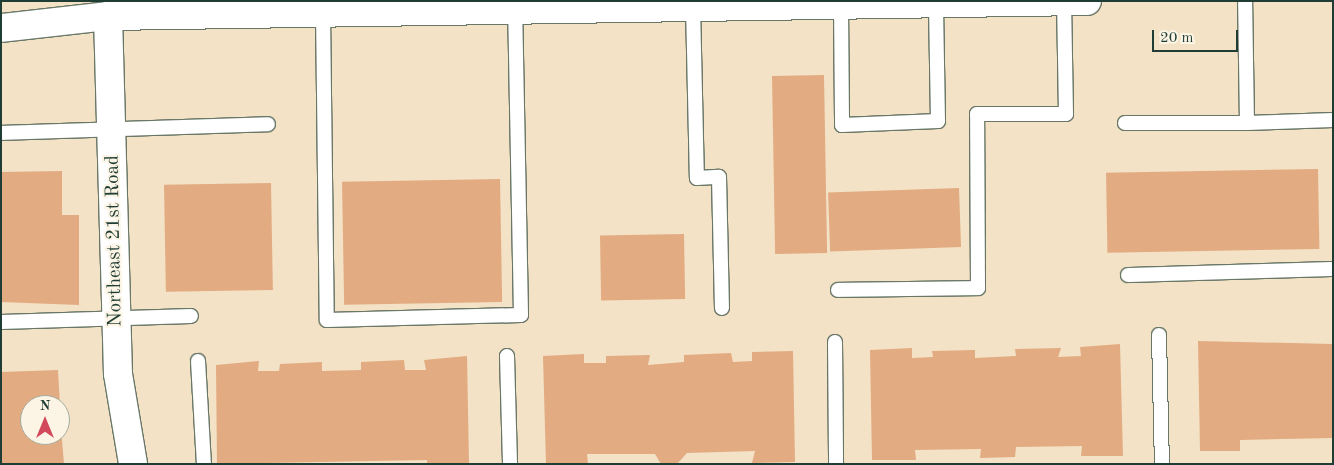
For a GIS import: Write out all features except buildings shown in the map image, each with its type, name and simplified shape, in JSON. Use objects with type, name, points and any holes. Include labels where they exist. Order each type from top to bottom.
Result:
[{"type":"street","points":[[1,28],[108,16],[515,9],[548,5],[841,5],[1087,1]]},
{"type":"street","name":"Northeast 21st Road","points":[[108,16],[118,374],[133,464]]},
{"type":"lane","points":[[1245,1],[1247,123]]},
{"type":"lane","points":[[838,290],[978,288],[977,114],[1066,114],[1064,2]]},
{"type":"lane","points":[[841,5],[842,125],[938,121],[936,4]]},
{"type":"lane","points":[[693,6],[697,178],[718,177],[722,308]]},
{"type":"lane","points":[[323,12],[327,320],[521,315],[515,9]]},
{"type":"lane","points":[[1125,123],[1247,123],[1333,120]]},
{"type":"lane","points":[[1,133],[112,127],[268,124]]},
{"type":"lane","points":[[1128,275],[1333,269]]},
{"type":"lane","points":[[1,322],[192,316]]},
{"type":"lane","points":[[1159,335],[1162,464]]},
{"type":"lane","points":[[835,342],[836,464]]},
{"type":"lane","points":[[508,356],[510,464]]},
{"type":"lane","points":[[198,360],[204,464]]}]
